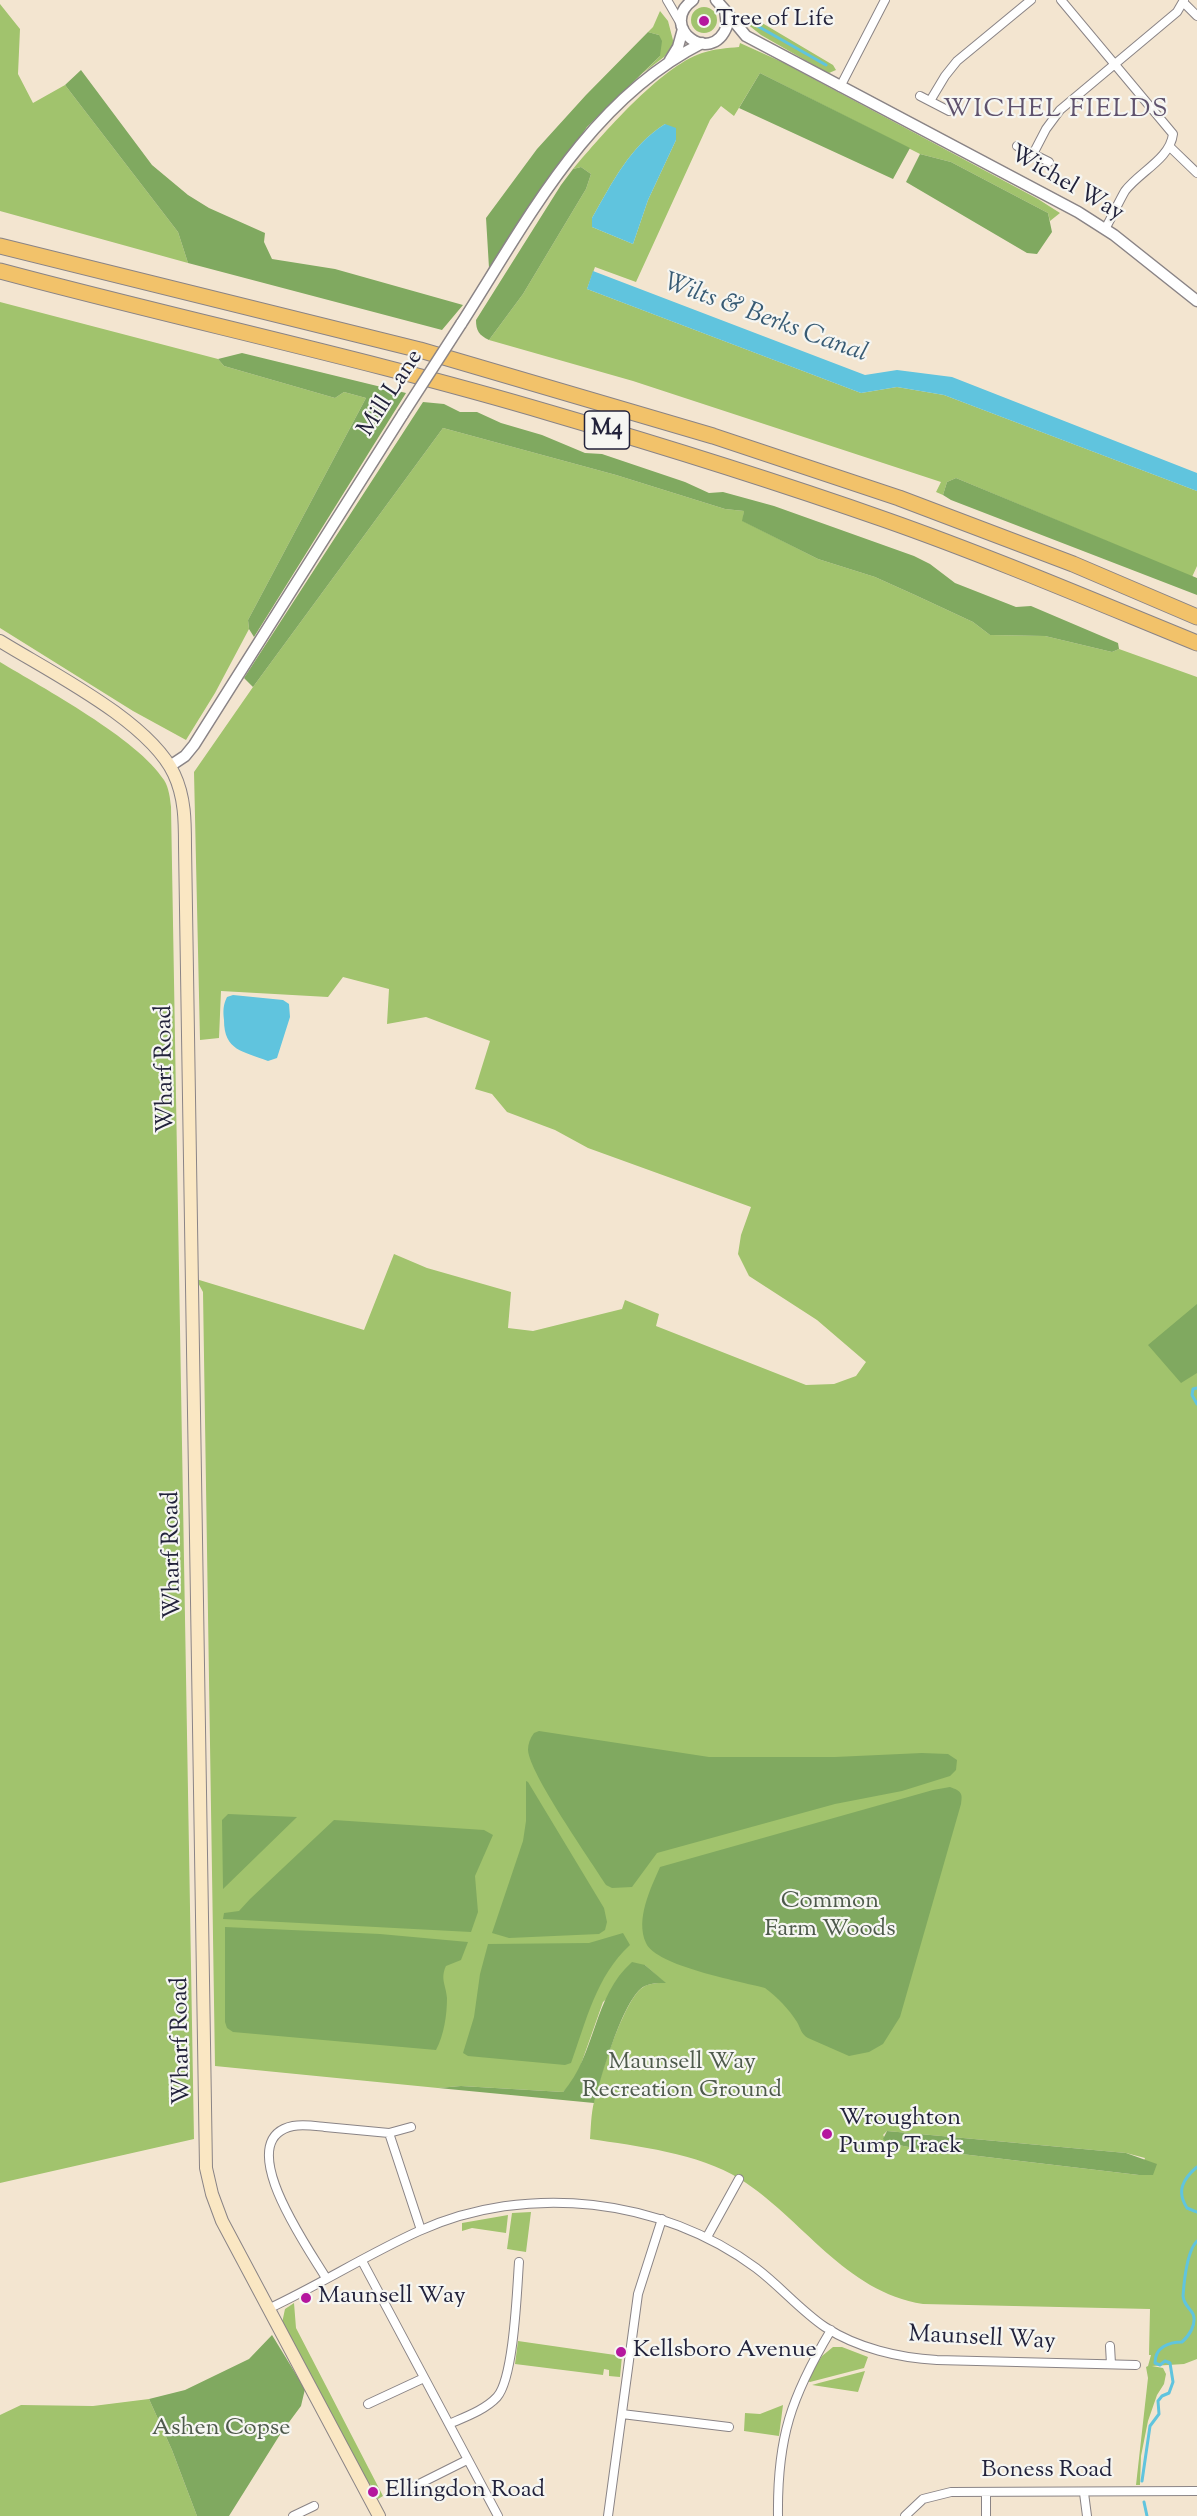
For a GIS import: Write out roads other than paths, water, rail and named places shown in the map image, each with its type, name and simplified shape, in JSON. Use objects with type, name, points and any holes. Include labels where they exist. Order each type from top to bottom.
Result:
[{"type":"highway","name":"M4","points":[[0,246],[420,350],[713,436],[899,498],[1073,564],[1197,617]]},
{"type":"highway","name":"M4","points":[[0,271],[402,372],[548,412],[708,460],[888,521],[1064,588],[1197,643]]},
{"type":"main road","name":"Wharf Road","points":[[0,641],[125,720],[147,739],[170,766],[182,798],[185,846],[205,2157],[208,2179],[218,2212],[379,2516]]},
{"type":"street","points":[[666,0],[690,39],[702,44]]},
{"type":"street","name":"Mill Lane","points":[[669,60],[678,46],[682,12],[693,0]]},
{"type":"street","points":[[716,0],[726,12]]},
{"type":"street","points":[[719,39],[727,26],[726,12],[730,0]]},
{"type":"street","points":[[840,87],[885,0]]},
{"type":"street","points":[[930,101],[957,61],[1031,0]]},
{"type":"street","points":[[1061,0],[1173,134],[1170,147],[1125,192],[1105,229]]},
{"type":"street","points":[[1033,154],[1046,129],[1060,110],[1177,12],[1184,1],[1197,16]]},
{"type":"street","name":"Wichel Way","points":[[726,12],[746,36],[1052,197],[1105,229],[1197,301]]},
{"type":"street","points":[[719,39],[746,36]]},
{"type":"street","name":"Mill Lane","points":[[170,766],[184,756],[194,744],[538,204],[577,149],[613,107],[669,60],[702,44],[719,39]]},
{"type":"street","points":[[920,96],[949,111]]},
{"type":"street","points":[[1017,146],[1049,162]]},
{"type":"street","points":[[1170,147],[1197,172]]},
{"type":"street","points":[[326,2278],[279,2197],[270,2165],[271,2144],[279,2132],[298,2125],[389,2133],[411,2127]]},
{"type":"street","points":[[389,2133],[421,2230]]},
{"type":"street","points":[[707,2237],[739,2179]]},
{"type":"street","name":"Maunsell Way","points":[[270,2308],[421,2230],[472,2213],[510,2205],[550,2202],[587,2204],[662,2220],[707,2237],[758,2270],[831,2330],[871,2348],[910,2359],[1136,2365]]},
{"type":"street","points":[[608,2516],[638,2294],[662,2220]]},
{"type":"street","points":[[362,2260],[498,2516]]},
{"type":"street","points":[[449,2424],[492,2402],[504,2388],[512,2339],[519,2262]]},
{"type":"street","points":[[778,2516],[779,2468],[788,2415],[806,2374],[831,2330]]},
{"type":"street","points":[[1110,2346],[1111,2364]]},
{"type":"street","points":[[368,2404],[424,2378]]},
{"type":"street","points":[[622,2414],[729,2427]]},
{"type":"street","points":[[411,2488],[467,2460]]},
{"type":"street","name":"Boness Road","points":[[904,2516],[918,2502],[929,2496],[951,2492],[1197,2491]]},
{"type":"street","points":[[986,2493],[986,2516]]},
{"type":"street","points":[[1084,2493],[1087,2516]]},
{"type":"street","points":[[293,2516],[314,2505]]},
{"type":"water","points":[[665,124],[676,128],[676,140],[648,200],[633,244],[592,227],[592,218],[623,166],[642,143]]},
{"type":"water","points":[[593,271],[865,375],[897,370],[952,377],[1197,473],[1197,491],[944,395],[897,387],[861,393],[587,289]]},
{"type":"water","points":[[233,995],[283,1000],[289,1004],[290,1017],[277,1058],[268,1061],[243,1052],[231,1044],[225,1030],[223,1011],[227,997]]},
{"type":"waterway","points":[[754,24],[826,65]]},
{"type":"waterway","points":[[1197,1388],[1193,1389],[1192,1395],[1197,1404]]},
{"type":"waterway","points":[[1197,2167],[1188,2176],[1182,2191],[1187,2208],[1197,2212]]},
{"type":"waterway","points":[[1142,2481],[1150,2426],[1159,2414],[1158,2401],[1169,2393],[1173,2382],[1170,2363],[1165,2361],[1160,2365],[1155,2363],[1157,2353],[1164,2346],[1182,2342],[1193,2326],[1193,2314],[1183,2296],[1188,2259],[1197,2241]]},
{"type":"waterway","points":[[1144,2502],[1147,2516]]},
{"type":"place","name":"Tree of Life","points":[[704,21]]},
{"type":"place","name":"Wroughton Pump Track","points":[[827,2134]]},
{"type":"place","name":"Maunsell Way","points":[[306,2298]]},
{"type":"place","name":"Kellsboro Avenue","points":[[621,2352]]},
{"type":"place","name":"Ellingdon Road","points":[[373,2492]]},
{"type":"district","name":"WICHEL FIELDS","points":[[1056,112]]},
{"type":"water label","name":"Wilts & Berks Canal","points":[[765,320]]},
{"type":"park label","name":"Common Farm Woods","points":[[830,1917]]},
{"type":"park label","name":"Maunsell Way Recreation Ground","points":[[682,2078]]},
{"type":"park label","name":"Ashen Copse","points":[[221,2430]]}]
